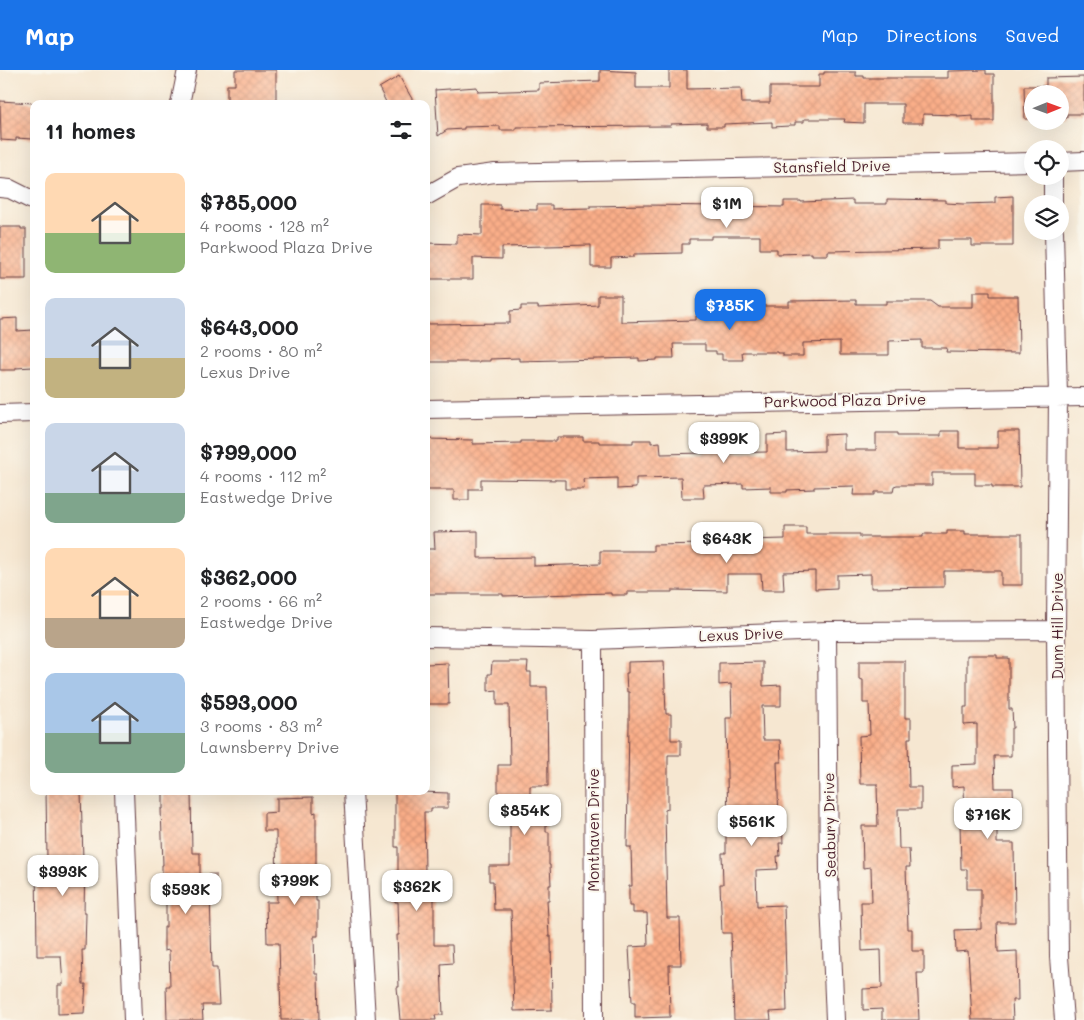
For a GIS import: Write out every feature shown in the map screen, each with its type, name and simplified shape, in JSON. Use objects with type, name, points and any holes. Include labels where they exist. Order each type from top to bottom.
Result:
[{"type":"street","points":[[181,100],[187,70]]},
{"type":"street","name":"Stansfield Drive","points":[[430,194],[458,178],[495,173],[1024,162]]},
{"type":"street","points":[[1069,162],[1084,162]]},
{"type":"street","points":[[0,188],[10,189],[30,198]]},
{"type":"street","name":"Dunn Hill Drive","points":[[1054,240],[1058,396],[1056,630],[1059,957],[1064,1020]]},
{"type":"street","name":"Parkwood Plaza Drive","points":[[430,409],[1084,396]]},
{"type":"street","points":[[0,414],[30,413]]},
{"type":"street","name":"Lexus Drive","points":[[430,637],[592,640],[827,631],[1056,630]]},
{"type":"street","name":"Seabury Drive","points":[[827,631],[829,878],[834,1020]]},
{"type":"street","name":"Monthaven Drive","points":[[592,640],[594,1020]]},
{"type":"street","points":[[124,795],[133,1020]]},
{"type":"street","points":[[353,795],[366,1020]]},
{"type":"building","points":[[235,70],[276,70],[276,100],[227,100],[227,85],[235,85]]},
{"type":"building","points":[[600,70],[636,72],[636,88],[669,88],[669,70],[687,70],[687,89],[741,88],[742,103],[770,103],[770,87],[819,87],[819,74],[824,74],[824,72],[856,72],[856,76],[864,76],[864,78],[948,78],[948,71],[986,70],[986,74],[994,74],[994,121],[973,121],[973,116],[958,117],[958,115],[923,114],[923,123],[903,123],[903,104],[864,104],[864,123],[844,122],[845,119],[804,119],[804,122],[795,122],[795,125],[772,127],[772,122],[724,124],[724,127],[707,127],[707,123],[671,124],[671,126],[516,127],[516,130],[500,130],[500,126],[464,127],[464,129],[447,130],[438,136],[435,90],[477,87],[478,92],[539,90],[539,83],[600,81]]},
{"type":"building","points":[[399,76],[413,100],[385,100],[379,88]]},
{"type":"building","points":[[1084,77],[1084,114],[1069,114],[1069,85],[1046,85],[1046,78]]},
{"type":"building","points":[[0,101],[30,103],[30,139],[16,138],[16,141],[1,140]]},
{"type":"building","points":[[1013,196],[1013,246],[972,246],[972,240],[938,240],[938,249],[828,251],[828,255],[812,255],[812,253],[777,254],[777,249],[760,249],[760,236],[711,236],[711,239],[689,239],[689,244],[682,244],[682,253],[634,254],[634,257],[611,258],[611,267],[591,267],[591,245],[502,247],[502,259],[473,258],[473,279],[430,279],[430,243],[457,244],[457,234],[482,235],[482,205],[500,205],[500,209],[537,210],[537,205],[552,205],[552,209],[647,205],[784,207],[784,201],[853,200],[853,204],[887,204],[887,199],[946,200],[946,203],[963,204],[995,203],[995,197]]},
{"type":"building","points":[[0,227],[21,227],[21,229],[26,229],[26,279],[0,279]]},
{"type":"building","points":[[973,292],[990,292],[990,296],[1018,296],[1019,353],[946,352],[947,348],[922,348],[922,340],[889,341],[889,355],[840,355],[840,342],[803,343],[803,356],[783,356],[783,353],[777,352],[742,352],[743,360],[722,360],[722,354],[716,354],[716,351],[705,351],[705,344],[673,344],[674,358],[657,358],[657,360],[639,361],[639,358],[519,361],[519,358],[490,359],[490,361],[479,362],[430,362],[430,324],[510,323],[510,311],[521,310],[521,306],[538,306],[538,308],[598,305],[598,295],[621,295],[621,322],[696,320],[696,316],[760,314],[759,306],[789,306],[789,301],[856,300],[856,304],[886,304],[886,301],[930,301],[938,307],[973,307]]},
{"type":"building","points":[[17,318],[17,331],[30,330],[30,367],[0,370],[0,319]]},
{"type":"building","points":[[941,431],[959,431],[959,448],[998,448],[998,431],[1019,431],[1020,487],[975,485],[975,473],[932,473],[932,485],[897,485],[894,486],[893,492],[875,492],[875,495],[853,495],[854,486],[814,487],[814,489],[771,492],[771,487],[743,488],[743,484],[703,485],[704,498],[682,498],[681,477],[636,478],[636,488],[617,489],[617,478],[583,479],[584,489],[565,489],[565,480],[481,479],[481,489],[469,489],[469,500],[454,500],[454,490],[430,490],[430,439],[473,440],[473,444],[557,441],[557,437],[583,437],[583,441],[599,441],[599,443],[633,443],[633,440],[651,440],[651,443],[660,442],[661,454],[705,453],[704,436],[726,436],[726,453],[767,452],[767,435],[787,434],[787,452],[824,451],[824,435],[844,434],[844,450],[876,450],[876,433],[897,433],[897,436],[941,436]]},
{"type":"building","points":[[785,527],[806,527],[806,534],[860,534],[860,537],[923,537],[923,534],[947,534],[947,531],[965,531],[965,534],[1022,534],[1022,585],[1001,585],[1001,571],[944,571],[944,587],[871,588],[871,574],[837,575],[837,588],[815,589],[815,571],[783,572],[784,590],[762,590],[761,574],[727,574],[727,591],[672,590],[672,592],[627,592],[627,595],[611,595],[611,593],[503,596],[503,594],[430,594],[430,549],[435,549],[434,532],[478,531],[478,558],[534,557],[534,566],[600,564],[600,551],[653,551],[653,545],[705,544],[705,537],[730,536],[730,534],[748,534],[748,540],[785,539]]},
{"type":"building","points":[[967,655],[997,655],[997,658],[1009,658],[1009,709],[1012,709],[1013,728],[1011,728],[1011,756],[994,756],[995,788],[1013,788],[1014,809],[997,809],[997,843],[1014,843],[1015,922],[997,922],[998,952],[1017,951],[1018,1000],[1012,1000],[1013,1020],[972,1020],[968,951],[956,952],[955,930],[981,929],[981,889],[967,889],[967,869],[961,869],[960,821],[965,821],[964,786],[952,787],[952,765],[977,764],[977,724],[964,725],[964,707],[967,707]]},
{"type":"building","points":[[664,661],[666,714],[671,714],[671,740],[681,740],[681,755],[668,755],[668,809],[665,810],[667,918],[680,918],[681,965],[669,965],[670,1017],[635,1018],[635,1002],[632,1002],[629,947],[648,946],[647,913],[633,913],[633,906],[629,906],[629,886],[632,886],[631,847],[627,847],[629,692],[627,692],[626,673],[628,673],[628,662]]},
{"type":"building","points":[[859,661],[905,661],[905,718],[911,718],[911,738],[908,738],[909,787],[921,787],[921,809],[898,809],[899,849],[909,849],[910,867],[906,867],[908,929],[912,929],[912,951],[924,951],[924,973],[917,973],[919,1020],[882,1020],[882,1009],[863,1010],[863,989],[882,988],[881,950],[862,951],[861,902],[872,902],[871,867],[863,868],[862,826],[878,826],[877,784],[860,784],[859,736],[870,735],[869,703],[863,703],[863,680],[859,679]]},
{"type":"building","points":[[492,662],[528,662],[527,672],[531,672],[531,687],[547,687],[548,786],[530,786],[530,818],[546,818],[546,832],[549,832],[551,885],[549,885],[549,900],[547,900],[549,936],[551,936],[552,1010],[514,1011],[511,910],[494,910],[493,881],[489,881],[489,866],[510,866],[510,806],[498,806],[498,765],[510,765],[509,705],[497,705],[497,690],[488,691],[488,674],[491,674]]},
{"type":"building","points":[[763,662],[763,686],[781,685],[781,706],[762,706],[763,740],[780,740],[781,762],[777,762],[779,823],[782,823],[783,843],[779,843],[778,869],[756,870],[757,906],[784,905],[787,1011],[770,1012],[771,1020],[734,1020],[731,933],[722,933],[720,884],[723,884],[722,853],[726,853],[726,831],[728,828],[726,718],[732,718],[731,684],[719,685],[719,663]]},
{"type":"building","points":[[448,663],[449,704],[430,704],[430,664]]},
{"type":"building","points":[[448,793],[448,808],[431,808],[431,812],[424,812],[425,873],[434,872],[434,945],[452,945],[453,963],[441,964],[443,1015],[435,1015],[436,1020],[400,1020],[397,987],[399,987],[398,902],[395,902],[395,882],[398,882],[398,847],[395,847],[395,795]]},
{"type":"building","points":[[46,795],[81,795],[83,860],[85,860],[84,913],[86,913],[85,950],[82,950],[83,984],[86,984],[84,1013],[58,1014],[58,985],[63,985],[61,956],[37,956],[36,859],[47,859]]},
{"type":"building","points":[[163,795],[191,795],[192,853],[200,853],[200,875],[216,874],[216,893],[210,893],[212,968],[217,968],[219,1005],[202,1005],[203,1020],[167,1020],[166,986],[170,986],[169,950],[164,951],[166,882],[162,882],[161,809],[163,809]]},
{"type":"building","points":[[313,797],[313,813],[316,812],[316,901],[318,901],[318,936],[314,936],[315,974],[318,974],[319,1020],[281,1020],[279,943],[267,943],[266,902],[277,902],[276,831],[264,831],[264,813],[277,812],[277,798]]}]
